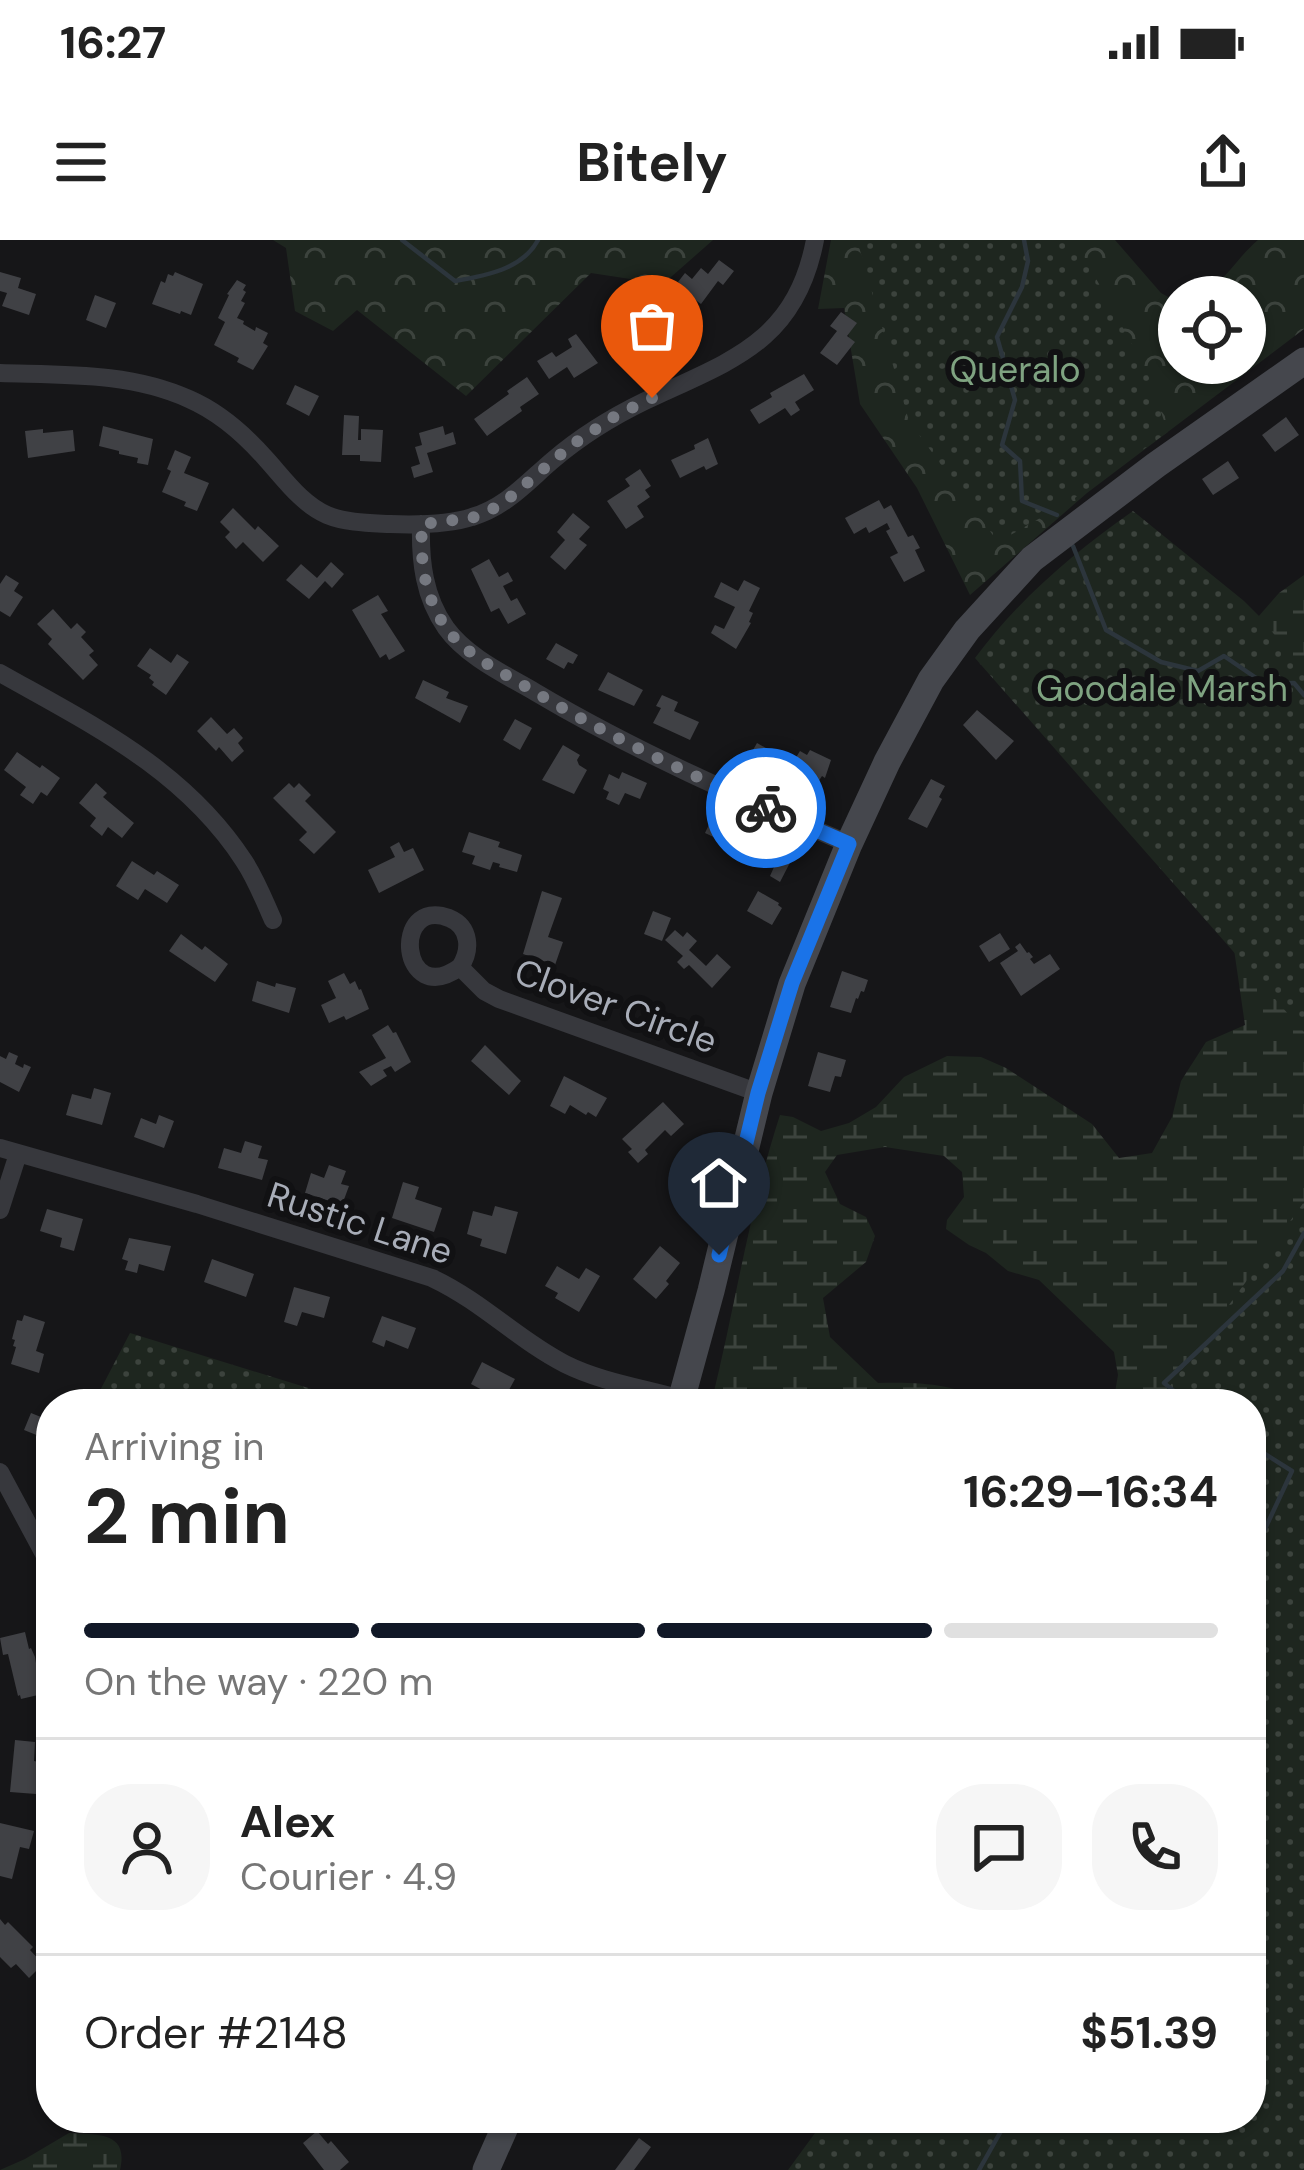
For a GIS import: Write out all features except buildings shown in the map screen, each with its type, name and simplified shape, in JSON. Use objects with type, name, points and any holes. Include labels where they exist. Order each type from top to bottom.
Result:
[{"type":"street","points":[[0,373],[116,378],[200,405],[241,433],[323,514],[336,518],[422,524],[472,518],[501,505],[573,444],[617,415],[740,356],[758,342],[789,306],[805,275],[814,240]]},
{"type":"street","points":[[684,1389],[758,1093],[806,944],[849,844],[932,680],[994,598],[1032,559],[1304,361]]},
{"type":"street","points":[[422,524],[422,564],[435,610],[451,634],[483,661],[648,754],[849,844]]},
{"type":"street","points":[[0,673],[122,741],[166,774],[236,850],[273,920]]},
{"type":"street","name":"Clover Circle","points":[[460,967],[484,992],[521,1009],[758,1093]]},
{"type":"street","points":[[0,1210],[9,1150]]},
{"type":"street","name":"Rustic Lane","points":[[9,1150],[432,1278],[465,1294],[564,1363],[640,1389]]},
{"type":"street","points":[[0,1472],[36,1539]]},
{"type":"street","points":[[486,2170],[502,2133]]},
{"type":"green space","points":[[273,240],[713,240],[663,284],[591,273],[466,396],[357,310],[333,331],[295,311],[286,248]]},
{"type":"green space","name":"Queralo","points":[[831,240],[1115,240],[1158,290],[1158,384],[1231,384],[1087,493],[970,595],[917,488],[860,404],[844,308],[818,309]]},
{"type":"green space","name":"Queralo","points":[[857,240],[1075,240],[1147,372],[1168,432],[1072,500],[998,542],[909,421]]},
{"type":"green space","name":"Queralo","points":[[1258,240],[1304,240],[1304,329],[1266,358],[1266,276],[1224,276]]},
{"type":"green space","name":"Goodale Marsh","points":[[1133,511],[1244,601],[1304,673],[1304,1032],[975,658],[1048,578]]},
{"type":"green space","points":[[1304,575],[1304,2170],[1266,2133],[1266,1389],[1116,1389],[1114,1352],[1039,1280],[1008,1271],[946,1229],[964,1197],[962,1172],[944,1156],[885,1147],[837,1155],[825,1172],[840,1204],[866,1217],[875,1236],[866,1262],[823,1298],[830,1337],[878,1383],[952,1389],[714,1389],[780,1115],[821,1131],[849,1123],[876,1107],[904,1077],[947,1056],[981,1057],[1092,1124],[1119,1158],[1152,1153],[1172,1117],[1181,1081],[1206,1042],[1245,1025],[1230,922],[1251,625],[1279,593]]},
{"type":"green space","points":[[1304,1202],[1304,2170],[788,2170],[815,2133],[1266,2133],[1266,1389],[1170,1386]]},
{"type":"green space","points":[[130,1333],[311,1389],[101,1389]]},
{"type":"green space","points":[[69,2133],[100,2135],[115,2142],[122,2157],[120,2170],[0,2170],[25,2159]]},
{"type":"waterway","points":[[402,240],[455,281],[513,264],[538,240]]},
{"type":"waterway","points":[[1024,240],[1028,261],[1022,287],[997,337],[1015,400],[1002,445],[1020,461],[1022,501],[1057,515]]},
{"type":"waterway","points":[[1073,546],[1106,630],[1161,662],[1198,671],[1224,656],[1265,684],[1294,683],[1304,695]]},
{"type":"waterway","points":[[1171,1389],[1164,1383],[1283,1271],[1304,1233]]},
{"type":"waterway","points":[[1266,1455],[1292,1471],[1266,1527]]},
{"type":"waterway","points":[[979,2170],[1000,2133]]},
{"type":"way so far","points":[[652,398],[573,444],[501,505],[472,518],[422,524],[420,549],[429,595],[451,634],[483,661],[609,735],[766,808]]},
{"type":"route","points":[[719,1255],[758,1093],[792,983],[849,844],[766,808]]}]
